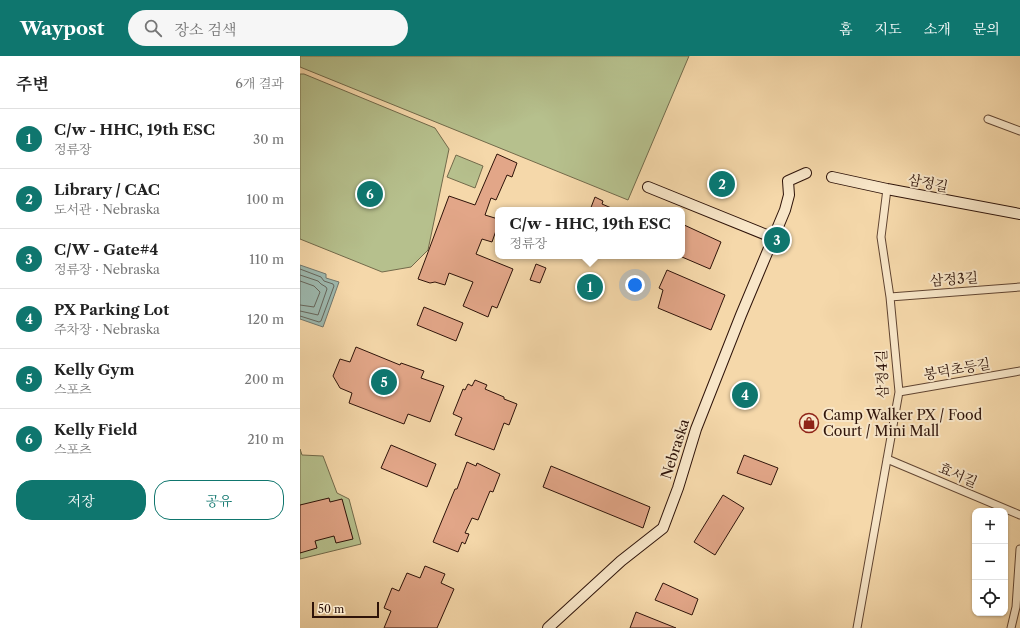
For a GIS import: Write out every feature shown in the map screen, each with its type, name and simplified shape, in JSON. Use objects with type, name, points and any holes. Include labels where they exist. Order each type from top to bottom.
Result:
[{"type":"street","points":[[988,119],[1020,131]]},
{"type":"street","name":"Nebraska","points":[[548,628],[621,561],[663,528],[678,488],[696,430],[741,315],[785,210],[789,195],[788,181],[806,173]]},
{"type":"street","name":"삼정길","points":[[832,177],[1020,214]]},
{"type":"street","points":[[648,187],[774,238]]},
{"type":"street","name":"삼정4길","points":[[857,628],[899,392],[890,296],[881,237],[887,189]]},
{"type":"street","name":"삼정3길","points":[[890,296],[1020,287]]},
{"type":"street","name":"봉덕초등길","points":[[899,392],[1020,371]]},
{"type":"street","name":"효서길","points":[[887,459],[1020,515]]},
{"type":"street","points":[[1011,628],[1016,607],[1020,549]]},
{"type":"green space","points":[[300,56],[689,56],[628,200],[300,67]]},
{"type":"green space","points":[[300,74],[304,74],[435,128],[449,149],[428,250],[411,267],[382,272],[300,239]]},
{"type":"green space","points":[[456,155],[483,166],[475,188],[447,177]]},
{"type":"green space","points":[[300,449],[302,455],[323,456],[337,493],[349,499],[361,544],[300,559]]},
{"type":"water","points":[[300,265],[326,274],[326,278],[339,282],[323,327],[300,319]]},
{"type":"building","points":[[497,154],[517,163],[512,177],[507,175],[496,200],[491,198],[485,215],[495,218],[495,234],[492,242],[482,239],[476,254],[513,269],[497,308],[492,306],[488,317],[463,306],[473,282],[449,273],[445,285],[435,282],[430,283],[418,279],[449,196],[475,205]]},
{"type":"building","points":[[595,197],[603,201],[602,204],[609,207],[591,207]]},
{"type":"building","points":[[685,225],[721,242],[710,269],[685,258]]},
{"type":"building","points":[[536,264],[546,268],[540,283],[530,280]]},
{"type":"building","points":[[667,270],[725,295],[711,330],[658,308],[663,290],[659,288]]},
{"type":"building","points":[[424,307],[463,323],[456,341],[417,325]]},
{"type":"building","points":[[356,347],[400,365],[401,363],[424,371],[421,378],[444,386],[430,422],[408,414],[404,424],[349,403],[352,393],[340,388],[333,376],[340,359],[350,362]]},
{"type":"building","points":[[475,380],[487,385],[485,389],[517,404],[509,425],[504,423],[494,450],[455,435],[462,418],[453,414],[463,389],[465,390],[468,384],[472,386]]},
{"type":"building","points":[[391,445],[436,464],[427,487],[381,468]]},
{"type":"building","points":[[744,455],[778,468],[771,485],[737,473]]},
{"type":"building","points":[[467,462],[476,466],[477,463],[500,474],[493,492],[490,491],[478,520],[472,518],[465,533],[469,534],[465,544],[462,542],[458,552],[433,542],[455,489],[457,489]]},
{"type":"building","points":[[551,466],[650,507],[643,528],[543,487]]},
{"type":"building","points":[[723,495],[744,508],[715,555],[694,542]]},
{"type":"building","points":[[329,498],[330,502],[342,499],[353,539],[336,543],[334,536],[315,541],[317,548],[300,553],[300,505]]},
{"type":"building","points":[[425,566],[445,574],[441,583],[454,589],[437,628],[384,628],[391,611],[384,608],[392,588],[399,591],[407,573],[420,578]]},
{"type":"building","points":[[663,583],[698,599],[692,615],[655,600]]},
{"type":"building","points":[[636,612],[676,628],[630,628]]},
{"type":"place","name":"Library / CAC","points":[[722,184]]},
{"type":"place","name":"Kelly Field","points":[[370,194]]},
{"type":"place","name":"C/W - Gate#4","points":[[777,240]]},
{"type":"place","name":"C/w - HHC, 19th ESC","points":[[590,287]]},
{"type":"place","name":"Kelly Gym","points":[[384,382]]},
{"type":"place","name":"PX Parking Lot","points":[[745,395]]},
{"type":"place","name":"Camp Walker PX / Food Court / Mini Mall","points":[[809,423]]}]
